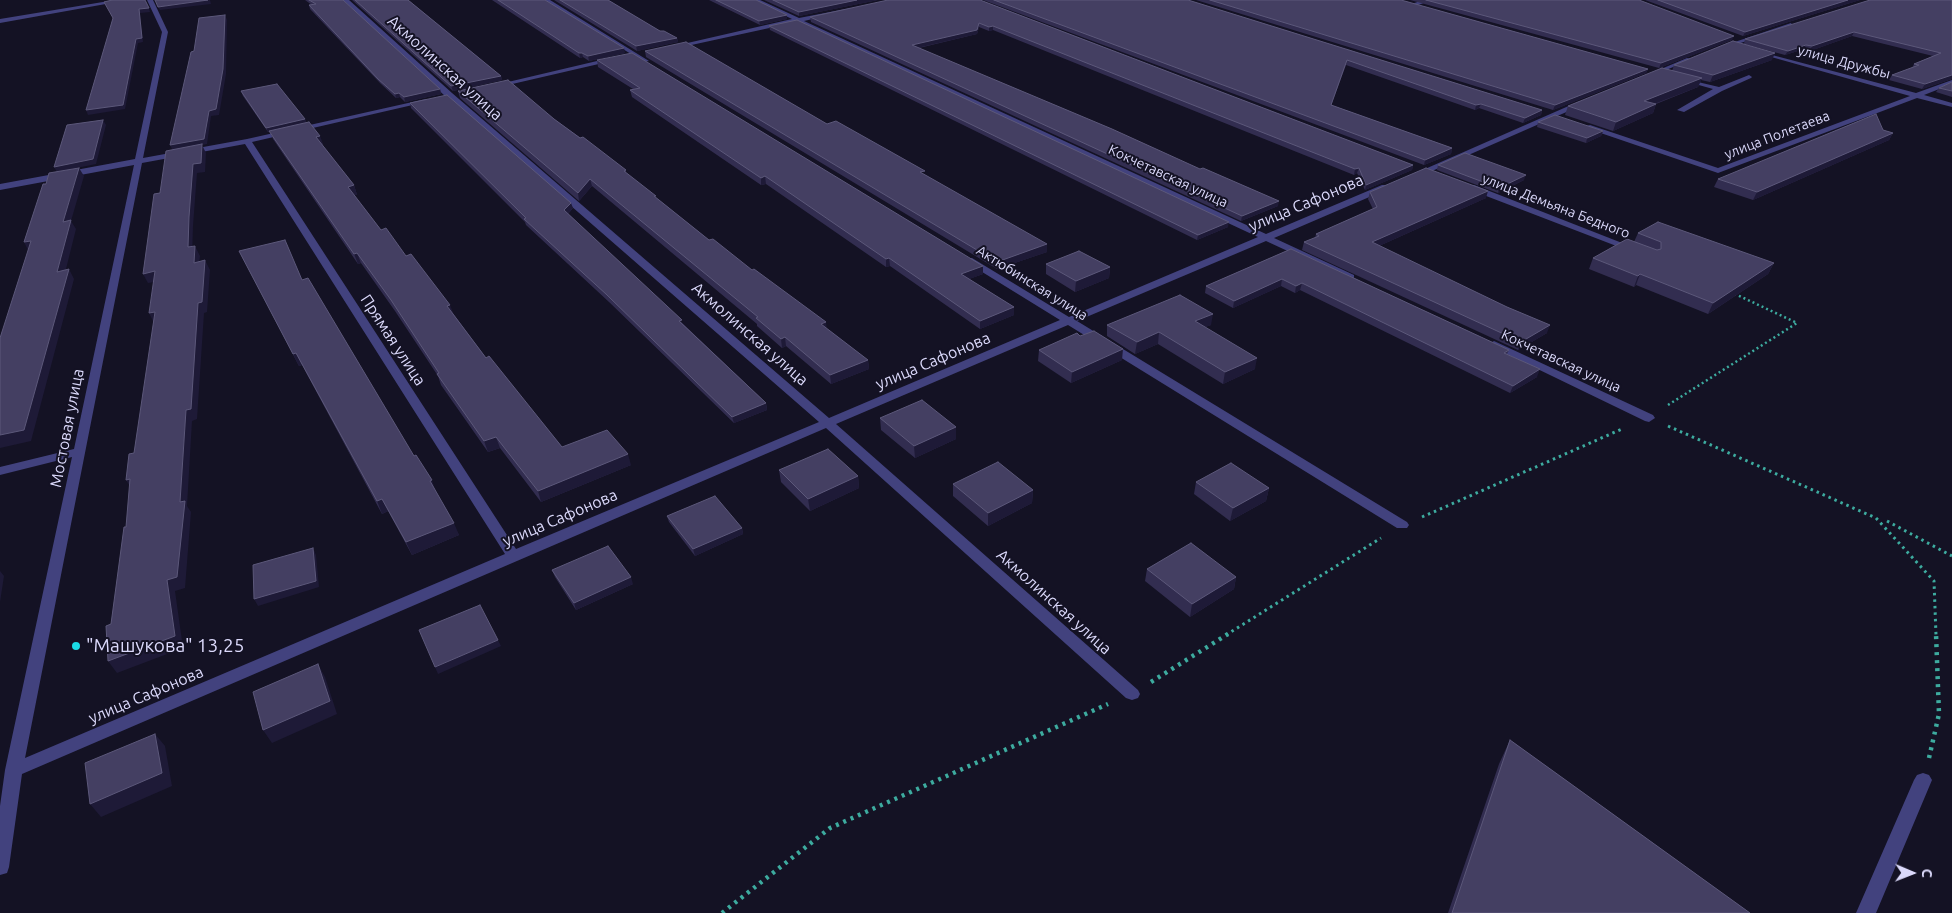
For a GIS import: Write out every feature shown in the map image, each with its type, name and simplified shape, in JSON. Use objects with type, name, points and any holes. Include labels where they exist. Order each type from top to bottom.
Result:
[{"type":"street","points":[[0,21],[124,0]]},
{"type":"street","name":"Мостовая улица","points":[[0,867],[14,770],[165,32],[150,0]]},
{"type":"street","name":"Акмолинская улица","points":[[346,0],[449,95],[828,423],[1132,694]]},
{"type":"street","points":[[546,0],[640,54],[652,65]]},
{"type":"street","name":"Кокчетавская улица","points":[[755,0],[1364,283]]},
{"type":"street","points":[[1412,5],[1430,0]]},
{"type":"street","points":[[1404,2],[1431,10]]},
{"type":"street","points":[[664,48],[856,8]]},
{"type":"street","points":[[1639,79],[1652,71],[1707,53],[1736,40],[1799,23]]},
{"type":"street","name":"улица Дружбы","points":[[1736,40],[1952,105]]},
{"type":"street","points":[[487,87],[640,54]]},
{"type":"street","points":[[1652,71],[1720,89]]},
{"type":"street","points":[[1681,110],[1720,89],[1749,77]]},
{"type":"street","name":"улица Полетаева","points":[[1580,124],[1718,171],[1952,82]]},
{"type":"street","name":"улица Сафонова","points":[[14,770],[513,556],[1427,170],[1548,114],[1596,97]]},
{"type":"street","points":[[0,188],[247,142],[430,100]]},
{"type":"street","points":[[1548,114],[1571,121]]},
{"type":"street","name":"Прямая улица","points":[[247,142],[513,556]]},
{"type":"street","name":"улица Демьяна Бедного","points":[[1463,184],[1644,253]]},
{"type":"street","name":"Актюбинская улица","points":[[959,254],[1402,525]]},
{"type":"street","name":"Кокчетавская улица","points":[[1489,342],[1649,418]]},
{"type":"street","points":[[0,471],[79,450]]},
{"type":"street","points":[[1866,913],[1923,780]]},
{"type":"path","points":[[722,913],[830,828],[1132,694],[1402,525],[1649,418],[1797,323],[1725,290]]},
{"type":"path","points":[[1649,418],[1876,518],[1934,581],[1939,714],[1923,780]]},
{"type":"path","points":[[1887,521],[1952,556]]},
{"type":"building","points":[[112,0],[145,0],[149,8],[139,9],[142,38],[136,39],[123,105],[86,110],[113,18],[104,2]]},
{"type":"building","points":[[155,0],[208,0],[158,7]]},
{"type":"building","points":[[309,0],[343,0],[440,89],[404,97],[399,93],[395,94],[378,79],[309,5],[316,4]]},
{"type":"building","points":[[355,0],[408,0],[501,76],[451,86]]},
{"type":"building","points":[[498,0],[545,0],[624,48],[588,56],[579,53]]},
{"type":"building","points":[[560,0],[608,0],[660,31],[664,31],[677,38],[636,46]]},
{"type":"building","points":[[716,0],[756,0],[787,15],[759,21]]},
{"type":"building","points":[[773,0],[857,0],[799,12]]},
{"type":"building","points":[[888,0],[980,0],[1413,165],[1366,185],[1359,168],[1355,169],[993,26],[989,27],[979,23],[977,30],[912,45],[1279,201],[1242,216],[810,17]]},
{"type":"building","points":[[994,0],[1188,0],[1542,110],[1525,118],[1481,104],[1476,105],[1347,60],[1331,105],[1452,148],[1425,160]]},
{"type":"building","points":[[1210,0],[1401,0],[1648,69],[1555,105]]},
{"type":"building","points":[[1426,0],[1639,0],[1734,36],[1661,63]]},
{"type":"building","points":[[1658,0],[1848,0],[1745,32]]},
{"type":"building","points":[[1870,0],[1952,0],[1952,75],[1925,84],[1892,75],[1919,65],[1914,64],[1941,53],[1854,32],[1812,46],[1806,45],[1788,51],[1745,39]]},
{"type":"building","points":[[225,15],[223,69],[216,109],[209,111],[204,139],[170,145],[191,52],[194,51],[199,18]]},
{"type":"building","points":[[797,20],[1229,222],[1198,235],[769,26]]},
{"type":"building","points":[[1733,41],[1775,53],[1713,75],[1674,65]]},
{"type":"building","points":[[686,42],[827,124],[836,121],[925,171],[920,172],[1047,244],[997,262],[645,51]]},
{"type":"building","points":[[632,53],[983,266],[961,274],[1014,307],[980,321],[765,176],[761,178],[630,90],[640,88],[597,60]]},
{"type":"building","points":[[1662,68],[1702,78],[1644,101],[1656,104],[1616,122],[1568,106]]},
{"type":"building","points":[[508,80],[554,119],[580,138],[583,137],[626,170],[624,171],[709,240],[713,239],[752,270],[754,269],[826,322],[821,324],[868,360],[830,375],[785,337],[781,339],[756,318],[758,317],[590,179],[578,193],[458,91]]},
{"type":"building","points":[[1952,82],[1952,91],[1939,88]]},
{"type":"building","points":[[277,84],[305,119],[266,128],[241,91]]},
{"type":"building","points":[[447,95],[571,203],[564,210],[682,320],[679,321],[766,403],[732,417],[607,295],[524,219],[526,218],[410,103]]},
{"type":"building","points":[[1876,114],[1883,130],[1893,133],[1757,192],[1718,179]]},
{"type":"building","points":[[1555,115],[1603,131],[1587,138],[1538,122]]},
{"type":"building","points":[[103,120],[93,159],[54,167],[67,125]]},
{"type":"building","points":[[309,122],[320,136],[316,137],[354,185],[348,187],[381,230],[386,228],[406,256],[411,254],[450,305],[447,306],[486,358],[489,356],[562,447],[607,430],[628,454],[538,491],[496,437],[484,441],[437,374],[439,373],[391,300],[357,253],[354,254],[269,131]]},
{"type":"building","points":[[202,144],[201,163],[193,164],[188,247],[195,246],[194,263],[205,260],[202,302],[198,303],[191,409],[186,410],[180,502],[185,501],[177,577],[167,580],[175,636],[108,661],[106,626],[111,624],[124,527],[126,527],[130,479],[126,480],[129,454],[134,453],[155,312],[149,313],[155,271],[143,274],[154,194],[160,193],[166,151]]},
{"type":"building","points":[[1465,153],[1526,175],[1499,188],[1438,165]]},
{"type":"building","points":[[79,168],[63,222],[71,220],[57,272],[69,269],[24,430],[0,435],[0,338],[31,241],[24,242],[43,184],[46,184],[49,173]]},
{"type":"building","points":[[1426,168],[1488,191],[1372,242],[1507,307],[1550,325],[1521,342],[1304,242],[1319,236],[1316,234],[1377,207],[1370,192]]},
{"type":"building","points":[[1658,222],[1774,263],[1713,303],[1640,274],[1638,276],[1593,258],[1627,239],[1657,250],[1661,249],[1661,242],[1638,233]]},
{"type":"building","points":[[285,240],[302,280],[308,278],[414,456],[416,455],[432,480],[430,481],[454,523],[406,542],[382,499],[377,501],[296,353],[293,354],[239,251]]},
{"type":"building","points":[[1291,249],[1509,350],[1504,353],[1540,369],[1513,386],[1302,283],[1296,286],[1282,279],[1234,301],[1206,286]]},
{"type":"building","points":[[1079,251],[1110,267],[1076,281],[1046,264]]},
{"type":"building","points":[[1180,295],[1213,314],[1195,321],[1257,358],[1225,372],[1159,332],[1137,342],[1107,325]]},
{"type":"building","points":[[1094,331],[1123,349],[1072,372],[1039,350],[1077,333],[1080,336]]},
{"type":"building","points":[[922,400],[956,427],[914,446],[880,418]]},
{"type":"building","points":[[828,449],[858,476],[808,499],[779,470]]},
{"type":"building","points":[[998,462],[1033,490],[988,513],[953,484]]},
{"type":"building","points":[[1231,463],[1269,488],[1233,508],[1196,482]]},
{"type":"building","points":[[715,496],[742,528],[693,549],[667,516]]},
{"type":"building","points":[[1191,543],[1236,577],[1192,604],[1147,569]]},
{"type":"building","points":[[608,546],[631,577],[574,603],[552,570]]},
{"type":"building","points":[[313,548],[316,581],[254,599],[253,565]]},
{"type":"building","points":[[480,605],[498,640],[435,667],[419,630]]},
{"type":"building","points":[[318,664],[330,701],[263,730],[253,692]]},
{"type":"building","points":[[155,734],[162,773],[90,804],[85,763]]},
{"type":"building","points":[[1510,740],[1750,913],[1452,913]]},
{"type":"place","name":"\"Машукова\" 13,25","points":[[76,646]]}]
